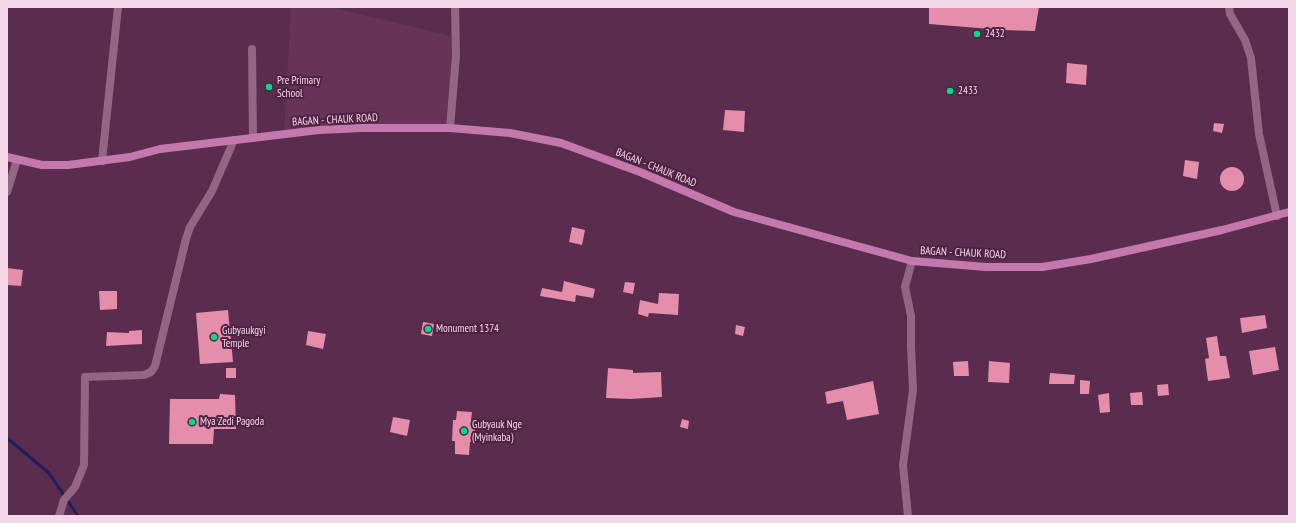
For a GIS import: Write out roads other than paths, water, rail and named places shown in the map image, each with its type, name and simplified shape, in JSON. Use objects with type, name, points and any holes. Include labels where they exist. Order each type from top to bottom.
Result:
[{"type":"main road","name":"BAGAN - CHAUK ROAD","points":[[7,157],[42,165],[68,165],[102,161],[160,149],[319,130],[362,128],[450,128],[510,133],[561,143],[640,172],[734,212],[912,261],[986,267],[1042,267],[1131,251],[1289,212]]},
{"type":"street","points":[[102,161],[118,7]]},
{"type":"street","points":[[450,128],[456,56],[455,7]]},
{"type":"street","points":[[1229,7],[1230,14],[1245,40],[1251,58],[1259,134],[1277,216]]},
{"type":"street","points":[[252,49],[253,138]]},
{"type":"street","points":[[59,516],[64,500],[76,487],[84,465],[85,377],[144,374],[151,372],[155,366],[190,227],[212,191],[234,140]]},
{"type":"street","points":[[7,192],[17,160]]},
{"type":"street","points":[[908,516],[903,465],[913,390],[910,347],[911,316],[905,287],[912,261]]},
{"type":"waterway","points":[[7,438],[49,473],[78,516]]},
{"type":"place","name":"2432","points":[[977,34]]},
{"type":"place","name":"Pre Primary School","points":[[269,87]]},
{"type":"place","name":"2433","points":[[950,91]]},
{"type":"place","name":"Monument 1374","points":[[428,329]]},
{"type":"place","name":"Gubyaukgyi Temple","points":[[214,337]]},
{"type":"place","name":"Mya Zedi Pagoda","points":[[192,422]]},
{"type":"place","name":"Gubyauk Nge (Myinkaba)","points":[[464,431]]}]
